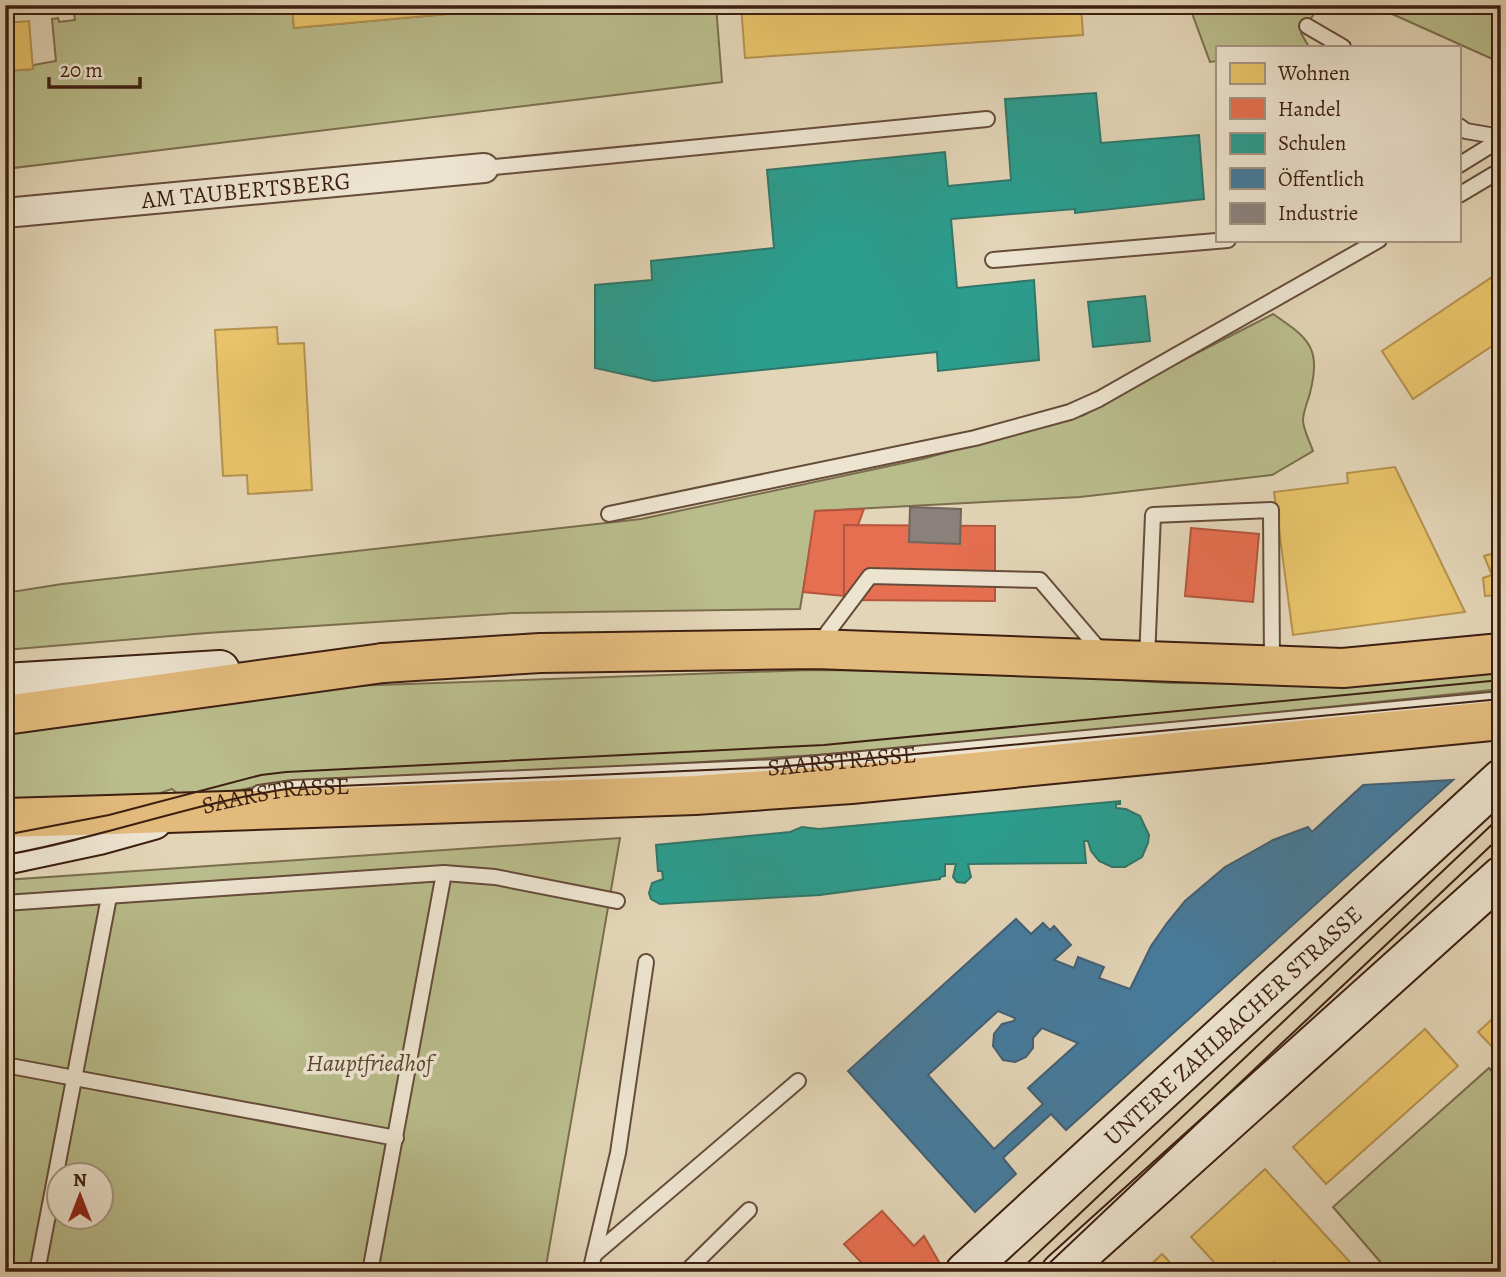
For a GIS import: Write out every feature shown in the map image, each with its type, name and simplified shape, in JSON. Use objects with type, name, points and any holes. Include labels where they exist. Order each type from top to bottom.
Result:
[{"type":"main road","points":[[5,715],[383,663],[540,653],[815,649],[1343,668],[1501,653]]},
{"type":"main road","name":"SAARSTRASSE","points":[[5,818],[708,794],[851,784],[1501,720]]},
{"type":"street","name":"AM TAUBERTSBERG","points":[[5,213],[484,168]]},
{"type":"street","points":[[5,683],[383,663]]},
{"type":"street","name":"UNTERE ZAHLBACHER STRASSE","points":[[965,1272],[1501,779]]},
{"type":"street","name":"SAARSTRASSE","points":[[5,855],[99,835],[183,811]]},
{"type":"street","points":[[1061,1272],[1501,876]]},
{"type":"lane","points":[[1307,26],[1341,46]]},
{"type":"lane","points":[[484,168],[987,119]]},
{"type":"lane","points":[[1460,127],[1466,131],[1501,138]]},
{"type":"lane","points":[[1460,164],[1501,138]]},
{"type":"lane","points":[[1460,194],[1501,170]]},
{"type":"lane","points":[[993,260],[1216,241]]},
{"type":"lane","points":[[609,514],[975,438],[1070,412],[1099,399],[1375,242]]},
{"type":"lane","points":[[1147,662],[1153,515],[1270,510],[1272,666]]},
{"type":"lane","points":[[815,649],[870,576],[1040,580],[1109,661]]},
{"type":"lane","name":"SAARSTRASSE","points":[[183,811],[257,793],[293,788],[777,766],[1501,699]]},
{"type":"lane","points":[[370,1272],[444,873]]},
{"type":"lane","points":[[5,903],[444,873],[495,877],[617,901]]},
{"type":"lane","points":[[37,1272],[109,897]]},
{"type":"lane","points":[[590,1272],[618,1153],[646,962]]},
{"type":"lane","points":[[5,1065],[396,1138]]},
{"type":"lane","points":[[594,1255],[798,1081]]},
{"type":"lane","points":[[686,1272],[749,1210]]},
{"type":"green space","points":[[73,5],[292,5],[294,28],[546,5],[550,5],[551,11],[589,5],[716,5],[722,82],[5,169],[5,71],[33,69],[33,65],[56,61],[52,19],[58,18],[59,22],[75,20]]},
{"type":"green space","points":[[1189,5],[1320,5],[1301,33],[1308,46],[1216,46],[1216,61],[1210,62]]},
{"type":"green space","points":[[1372,5],[1501,5],[1501,62],[1499,62]]},
{"type":"green space","points":[[1273,314],[1304,338],[1313,355],[1313,378],[1303,420],[1313,451],[1272,475],[1080,497],[816,511],[800,609],[512,613],[207,633],[5,650],[5,593],[62,584],[641,519],[922,459],[1084,415],[1160,372]]},
{"type":"green space","points":[[1501,662],[1501,684],[1492,685],[1492,690],[1050,736],[816,755],[523,773],[322,779],[281,782],[209,796],[188,797],[172,789],[149,797],[5,799],[5,731],[319,687],[810,670],[991,672],[1171,683],[1309,684]]},
{"type":"green space","name":"Hauptfriedhof","points":[[620,838],[545,1272],[5,1272],[5,880]]},
{"type":"green space","points":[[1489,1068],[1501,1082],[1501,1272],[1389,1272],[1333,1207]]},
{"type":"building: Wohnen","points":[[292,5],[546,5],[294,28]]},
{"type":"building: Wohnen","points":[[741,5],[1081,5],[1083,35],[745,58]]},
{"type":"building: Wohnen","points":[[29,21],[33,69],[5,71],[5,23]]},
{"type":"building: Wohnen","points":[[1501,271],[1501,340],[1413,399],[1382,351]]},
{"type":"building: Wohnen","points":[[277,327],[278,344],[304,343],[312,490],[248,494],[247,475],[223,476],[215,330]]},
{"type":"building: Wohnen","points":[[1395,467],[1465,612],[1293,635],[1274,492],[1348,483],[1347,473]]},
{"type":"building: Wohnen","points":[[1501,551],[1501,606],[1497,595],[1485,596],[1483,578],[1492,575],[1484,556]]},
{"type":"building: Wohnen","points":[[1501,1011],[1501,1056],[1478,1032]]},
{"type":"building: Wohnen","points":[[1425,1029],[1458,1066],[1326,1184],[1293,1147]]},
{"type":"building: Wohnen","points":[[1265,1169],[1359,1272],[1283,1272],[1274,1262],[1263,1272],[1223,1272],[1191,1237]]},
{"type":"building: Wohnen","points":[[1162,1254],[1179,1272],[1143,1272]]},
{"type":"building: Handel","points":[[864,509],[858,525],[844,525],[844,596],[803,592],[815,511]]},
{"type":"building: Handel","points":[[844,525],[995,526],[995,601],[844,600]]},
{"type":"building: Handel","points":[[1191,528],[1259,534],[1253,602],[1185,596]]},
{"type":"building: Handel","points":[[882,1211],[914,1246],[924,1236],[939,1262],[928,1272],[870,1272],[844,1244]]},
{"type":"building: Schulen","points":[[1096,93],[1101,143],[1199,135],[1204,199],[1075,213],[1075,209],[951,219],[957,288],[1034,280],[1039,360],[938,371],[937,352],[654,381],[595,368],[595,285],[652,280],[651,261],[774,248],[767,170],[945,152],[948,186],[1011,180],[1005,99]]},
{"type":"building: Schulen","points":[[1145,296],[1150,341],[1093,347],[1088,302]]},
{"type":"building: Schulen","points":[[1120,801],[1116,808],[1126,809],[1140,816],[1149,835],[1142,857],[1125,867],[1112,867],[1099,861],[1091,851],[1088,841],[1084,841],[1086,863],[968,864],[971,877],[965,883],[957,882],[953,877],[956,864],[945,864],[945,876],[940,879],[820,895],[660,904],[651,899],[649,893],[652,883],[663,879],[662,871],[658,871],[656,845],[790,832],[802,827],[819,829]]},
{"type":"building: Öffentlich","points":[[1453,780],[1066,1130],[1051,1114],[1003,1158],[1016,1174],[975,1212],[848,1071],[1016,919],[1031,934],[1043,923],[1050,930],[1054,926],[1071,945],[1054,960],[1074,968],[1078,957],[1104,967],[1099,978],[1130,989],[1151,946],[1185,901],[1225,867],[1273,840],[1308,827],[1312,832],[1363,785]],"holes":[[[998,1011],[1015,1018],[1014,1021],[1002,1024],[994,1034],[993,1046],[1003,1060],[1015,1062],[1026,1057],[1033,1048],[1033,1038],[1042,1028],[1078,1043],[1028,1088],[1043,1104],[994,1149],[928,1075]]]},
{"type":"building: Industrie","points":[[910,507],[961,509],[960,544],[909,542]]},
{"type":"tram line","points":[[5,835],[109,815],[261,775],[286,772],[824,745],[1501,680]]},
{"type":"tram line","points":[[5,855],[220,802],[293,788],[777,767],[1501,699]]},
{"type":"tram line","points":[[1018,1272],[1501,816]]},
{"type":"tram line","points":[[1040,1272],[1501,836]]}]
